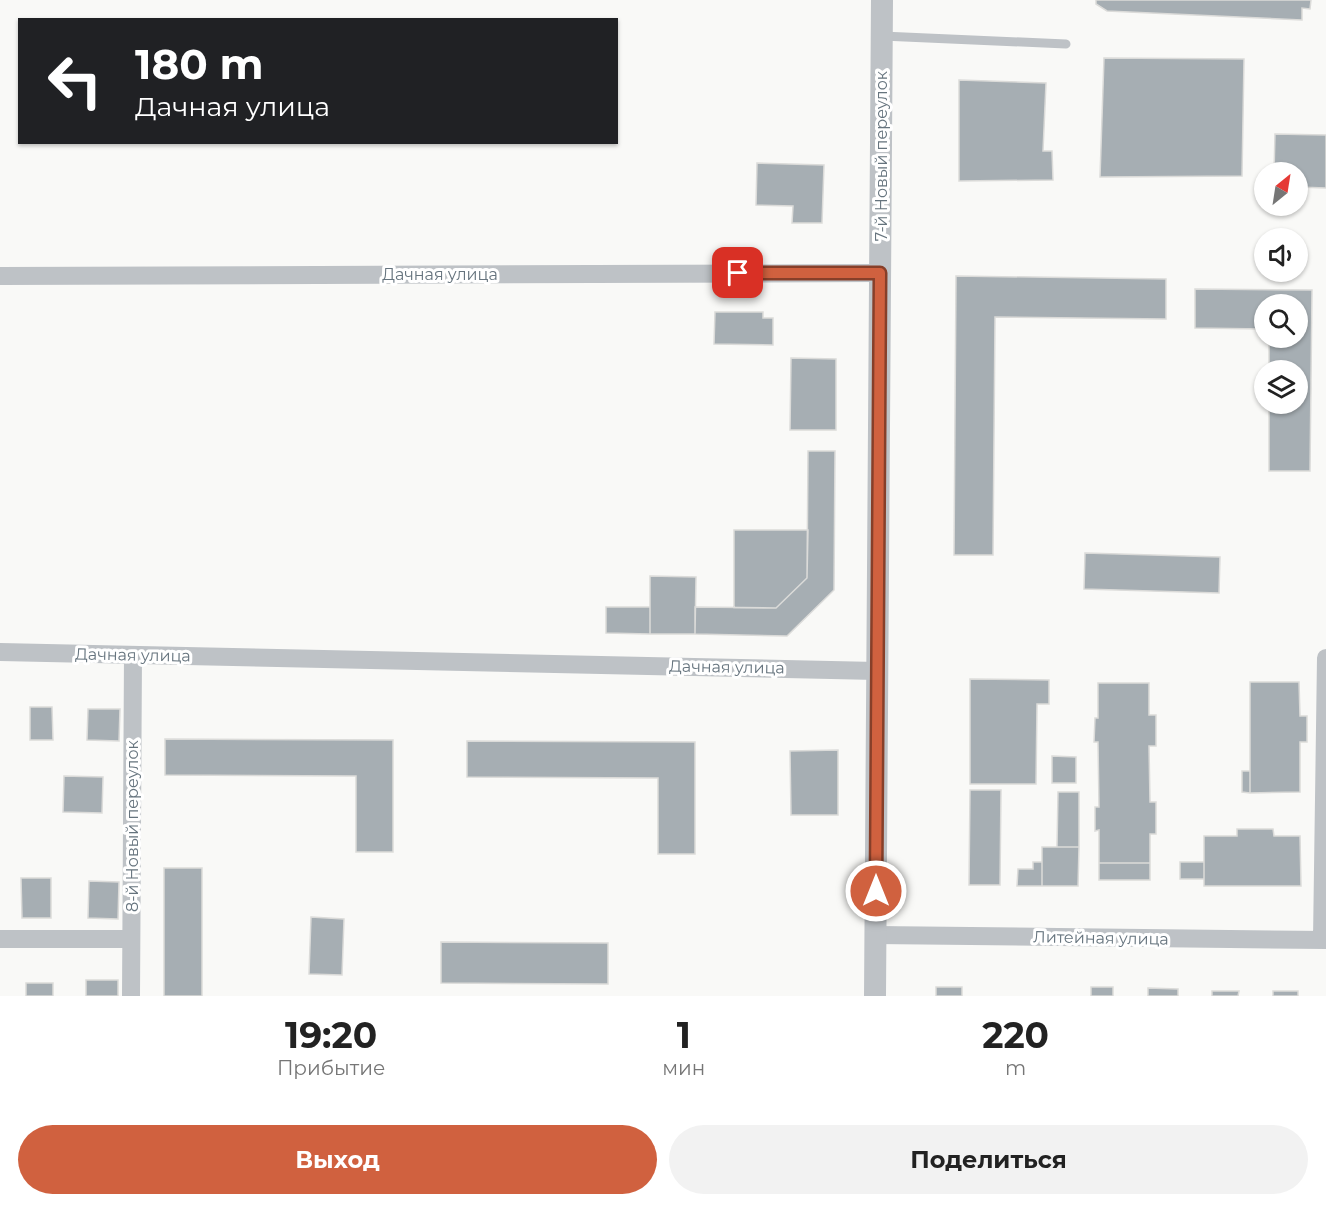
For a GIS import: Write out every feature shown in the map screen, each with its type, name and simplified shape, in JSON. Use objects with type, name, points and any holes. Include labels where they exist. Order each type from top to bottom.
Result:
[{"type":"street","name":"7-й Новый переулок","points":[[875,996],[882,0]]},
{"type":"street","name":"Дачная улица","points":[[0,276],[880,273]]},
{"type":"street","name":"Дачная улица","points":[[0,652],[877,670]]},
{"type":"street","name":"8-й Новый переулок","points":[[131,996],[133,655]]},
{"type":"street","points":[[1324,940],[1326,658]]},
{"type":"street","name":"Литейная улица","points":[[875,935],[1324,940]]},
{"type":"street","points":[[0,939],[131,939]]},
{"type":"lane","points":[[882,36],[1066,44]]},
{"type":"building","points":[[1096,0],[1311,0],[1310,9],[1302,8],[1302,20],[1107,11],[1096,4]]},
{"type":"building","points":[[1104,58],[1244,59],[1242,176],[1100,177]]},
{"type":"building","points":[[959,80],[1046,83],[1043,151],[1052,151],[1053,180],[959,181]]},
{"type":"building","points":[[1275,134],[1326,135],[1326,188],[1308,187],[1308,162],[1274,162]]},
{"type":"building","points":[[757,163],[824,165],[822,223],[792,223],[793,206],[756,205]]},
{"type":"building","points":[[956,276],[1166,279],[1166,319],[995,317],[993,555],[954,555]]},
{"type":"building","points":[[1195,289],[1312,290],[1310,471],[1269,471],[1269,414],[1308,414],[1308,360],[1269,360],[1269,348],[1308,348],[1308,294],[1254,294],[1254,329],[1195,328]]},
{"type":"building","points":[[715,312],[763,312],[763,318],[773,318],[773,345],[714,344]]},
{"type":"building","points":[[791,358],[836,359],[836,430],[790,430]]},
{"type":"building","points":[[808,451],[835,451],[834,590],[787,636],[695,634],[695,607],[776,608],[807,578]]},
{"type":"building","points":[[734,530],[808,530],[807,578],[776,608],[734,608]]},
{"type":"building","points":[[1085,553],[1220,557],[1219,593],[1084,589]]},
{"type":"building","points":[[650,576],[696,577],[695,634],[650,634]]},
{"type":"building","points":[[606,607],[650,607],[650,634],[606,633]]},
{"type":"building","points":[[970,679],[1049,680],[1049,704],[1037,704],[1036,784],[970,784]]},
{"type":"building","points":[[1250,682],[1299,682],[1300,716],[1307,716],[1307,742],[1300,742],[1300,792],[1250,793]]},
{"type":"building","points":[[1098,683],[1149,683],[1149,715],[1156,715],[1156,746],[1149,746],[1150,802],[1156,802],[1156,834],[1150,834],[1150,863],[1099,863],[1099,830],[1095,831],[1095,807],[1099,807],[1098,742],[1094,742],[1095,718],[1098,718]]},
{"type":"building","points":[[30,707],[52,707],[53,740],[30,740]]},
{"type":"building","points":[[88,709],[120,709],[119,741],[87,740]]},
{"type":"building","points":[[165,739],[393,740],[393,852],[356,852],[356,776],[165,775]]},
{"type":"building","points":[[467,741],[695,742],[695,854],[658,854],[658,778],[467,777]]},
{"type":"building","points":[[838,750],[838,815],[791,815],[790,751]]},
{"type":"building","points":[[1052,756],[1076,757],[1076,783],[1052,783]]},
{"type":"building","points":[[1242,771],[1250,771],[1250,793],[1242,792]]},
{"type":"building","points":[[64,776],[103,777],[102,813],[63,812]]},
{"type":"building","points":[[970,790],[1001,790],[1000,885],[969,885]]},
{"type":"building","points":[[1058,792],[1079,792],[1079,847],[1057,847]]},
{"type":"building","points":[[1237,829],[1273,829],[1274,836],[1300,836],[1301,886],[1204,886],[1204,836],[1237,836]]},
{"type":"building","points":[[1042,847],[1079,847],[1078,886],[1042,886]]},
{"type":"building","points":[[1033,862],[1042,862],[1042,886],[1017,886],[1018,869],[1033,869]]},
{"type":"building","points":[[1180,862],[1204,862],[1204,879],[1180,879]]},
{"type":"building","points":[[1099,863],[1150,863],[1150,880],[1099,880]]},
{"type":"building","points":[[164,868],[202,868],[202,996],[164,996]]},
{"type":"building","points":[[21,878],[51,878],[51,918],[22,918]]},
{"type":"building","points":[[89,881],[119,882],[118,919],[88,918]]},
{"type":"building","points":[[311,917],[344,919],[342,975],[309,974]]},
{"type":"building","points":[[441,942],[608,943],[608,984],[441,983]]},
{"type":"building","points":[[86,980],[118,980],[118,996],[86,996]]},
{"type":"building","points":[[26,983],[53,983],[53,996],[26,996]]},
{"type":"building","points":[[936,987],[962,987],[962,996],[936,996]]},
{"type":"building","points":[[1091,987],[1113,987],[1113,996],[1091,996]]},
{"type":"building","points":[[1148,988],[1178,989],[1178,996],[1148,996]]},
{"type":"building","points":[[1212,991],[1239,991],[1238,996],[1212,996]]},
{"type":"building","points":[[1273,991],[1298,991],[1298,996],[1273,996]]},
{"type":"route","points":[[738,273],[880,273],[876,891]]}]
